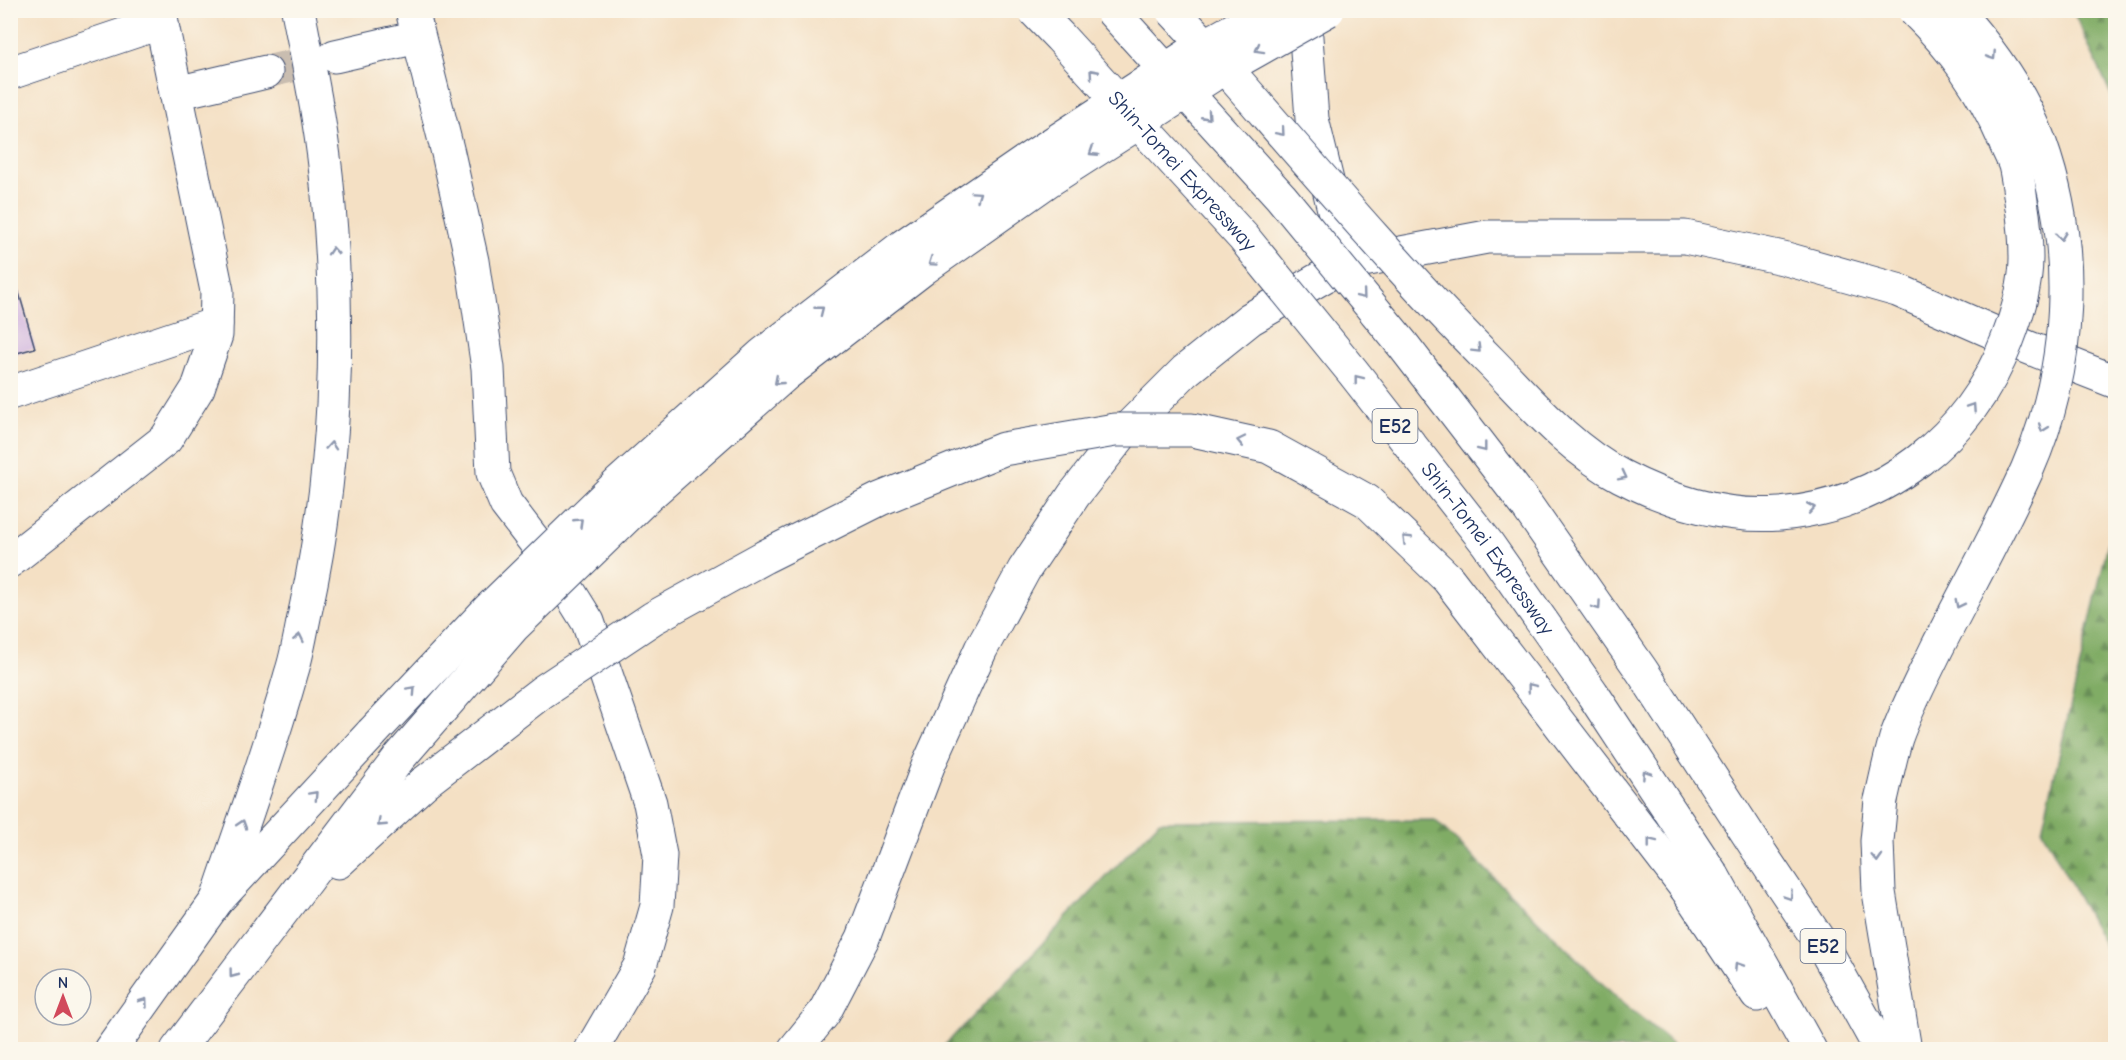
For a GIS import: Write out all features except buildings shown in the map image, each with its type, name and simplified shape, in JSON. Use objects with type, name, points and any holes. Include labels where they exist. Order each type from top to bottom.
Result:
[{"type":"main road","points":[[217,900],[292,673],[315,567],[330,469],[336,373],[335,289],[328,193],[318,119],[298,10]]},
{"type":"main road","name":"Shin-Tomei Expressway","points":[[1034,10],[1243,237],[1353,372],[1487,543],[1592,693],[1700,882],[1810,1050]]},
{"type":"main road","name":"E52","points":[[1112,10],[1281,197],[1403,345],[1527,506],[1635,661],[1826,951],[1881,1050]]},
{"type":"main road","points":[[1172,10],[1436,307],[1568,441],[1620,475],[1676,500],[1724,512],[1779,514],[1832,504],[1886,483],[1926,456],[1968,414],[1995,372],[2019,312],[2026,260],[2023,217],[2015,166],[1991,110],[1966,68],[1914,10]]},
{"type":"main road","points":[[110,1050],[217,900],[497,601],[619,483],[763,354],[903,246],[1032,157],[1190,54],[1269,10]]},
{"type":"main road","points":[[1304,10],[1312,119],[1347,264]]},
{"type":"main road","points":[[177,1050],[268,927],[399,758],[513,627],[647,497],[786,374],[924,268],[1049,180],[1211,76],[1328,10]]},
{"type":"main road","points":[[1905,1050],[1879,892],[1876,841],[1881,800],[1896,738],[1924,675],[2027,470],[2045,422],[2061,355],[2066,276],[2058,208],[2040,142],[2013,87],[1984,42],[1956,10]]},
{"type":"main road","points":[[10,73],[160,16],[217,291],[216,335],[198,388],[166,439],[10,561]]},
{"type":"main road","points":[[335,56],[415,23],[448,153],[472,261],[488,368],[493,473],[506,504],[552,564],[588,622],[650,803],[660,855],[657,906],[640,966],[591,1050]]},
{"type":"main road","points":[[176,93],[266,72]]},
{"type":"main road","points":[[794,1050],[824,1013],[863,938],[928,766],[981,649],[1024,570],[1074,495],[1121,435],[1185,370],[1250,319],[1347,264],[1487,237],[1685,237],[1783,258],[1897,290],[2027,347],[2115,382]]},
{"type":"main road","points":[[10,393],[216,324]]},
{"type":"main road","points":[[268,927],[424,783],[542,692],[653,618],[764,557],[880,499],[1003,449],[1115,430],[1192,430],[1269,447],[1367,501],[1448,579],[1700,882],[1793,1050]]},
{"type":"green space","points":[[2073,11],[2115,11],[2115,103]]},
{"type":"green space","points":[[2115,513],[2116,966],[2042,830]]},
{"type":"green space","points":[[1435,820],[1616,997],[1679,1049],[941,1049],[1160,821]]},
{"type":"tunnel","points":[[266,72],[335,56]]}]
